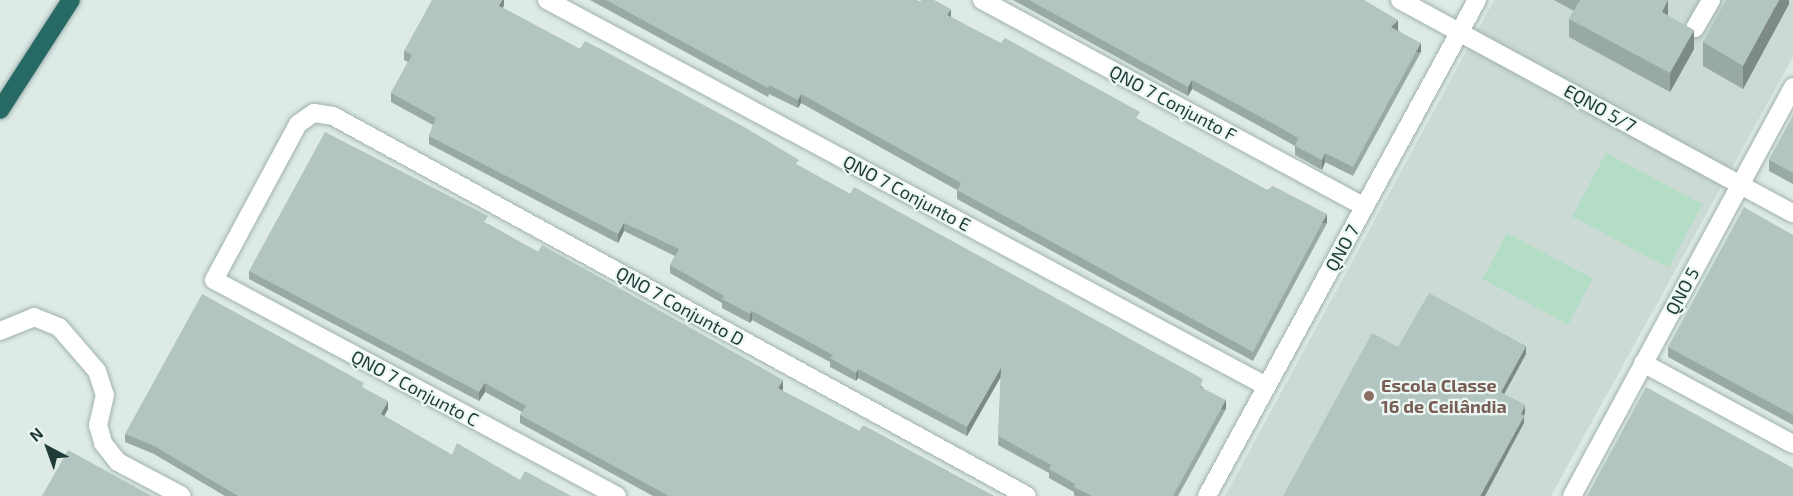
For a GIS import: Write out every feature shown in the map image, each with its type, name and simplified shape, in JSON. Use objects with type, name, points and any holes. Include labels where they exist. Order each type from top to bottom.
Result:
[{"type":"highway","points":[[0,110],[71,0]]},
{"type":"street","name":"QNO 7 Conjunto E","points":[[547,0],[1266,386]]},
{"type":"street","name":"QNO 7 Conjunto F","points":[[982,0],[1365,207]]},
{"type":"street","name":"EQNO 5/7","points":[[1400,0],[1793,213]]},
{"type":"street","name":"QNO 7","points":[[1207,496],[1478,0]]},
{"type":"street","points":[[1695,28],[1711,0]]},
{"type":"street","name":"QNO 5","points":[[1572,496],[1739,183],[1793,87]]},
{"type":"street","name":"QNO 7 Conjunto C","points":[[333,116],[314,113],[298,124],[214,280],[616,496]]},
{"type":"street","name":"QNO 7 Conjunto D","points":[[333,116],[1027,496]]},
{"type":"street","points":[[0,331],[34,317],[59,327],[97,371],[105,395],[98,426],[103,443],[118,462],[182,496]]},
{"type":"street","points":[[1643,363],[1793,444]]},
{"type":"shaded area","points":[[1494,0],[1793,0],[1793,57],[1551,496],[1225,496]]},
{"type":"green space","points":[[1606,153],[1702,204],[1668,268],[1572,217]]},
{"type":"green space","points":[[1507,233],[1593,279],[1568,324],[1483,279]]},
{"type":"building","points":[[432,0],[502,0],[499,6],[580,49],[585,41],[612,55],[746,128],[799,160],[796,164],[850,194],[854,187],[1203,379],[1200,387],[1226,400],[1173,496],[1092,496],[1074,487],[1075,484],[1049,469],[1051,465],[998,436],[1001,368],[967,427],[858,369],[856,373],[830,358],[833,355],[752,311],[750,314],[722,299],[724,296],[670,265],[679,249],[624,223],[618,234],[429,136],[436,118],[391,93],[412,55],[404,51]]},
{"type":"building","points":[[606,0],[916,0],[920,2],[921,0],[934,0],[951,9],[947,15],[1001,43],[1005,38],[1140,112],[1136,118],[1267,190],[1273,186],[1327,214],[1253,352],[957,190],[961,183],[801,94],[798,100],[769,85],[768,88]]},
{"type":"building","points":[[1029,0],[1364,0],[1398,20],[1391,27],[1421,43],[1353,167],[1325,153],[1322,160],[1295,146],[1298,138],[1272,123],[1192,80],[1188,87]]},
{"type":"building","points":[[1580,0],[1668,0],[1662,12],[1694,30],[1670,73],[1569,19]]},
{"type":"building","points":[[1726,0],[1779,0],[1743,66],[1703,42]]},
{"type":"building","points":[[1793,116],[1793,173],[1769,160]]},
{"type":"building","points":[[325,132],[488,216],[484,222],[538,252],[542,245],[757,365],[783,380],[778,388],[859,431],[863,425],[994,496],[669,496],[520,415],[526,406],[485,383],[479,392],[249,271]]},
{"type":"building","points":[[1744,207],[1793,235],[1793,415],[1668,347]]},
{"type":"building","name":"Escola Classe 16 de Ceilândia","points":[[1429,293],[1526,346],[1501,392],[1525,405],[1521,414],[1524,416],[1480,496],[1283,496],[1372,333],[1398,347]]},
{"type":"building","points":[[202,294],[364,383],[362,387],[388,401],[381,414],[452,455],[457,443],[520,480],[525,471],[571,496],[238,496],[154,446],[125,434]]},
{"type":"building","points":[[1646,387],[1793,468],[1793,496],[1587,496]]},
{"type":"building","points":[[68,450],[152,496],[42,496]]},
{"type":"place","name":"Escola Classe 16 de Ceilândia","points":[[1369,396]]}]
